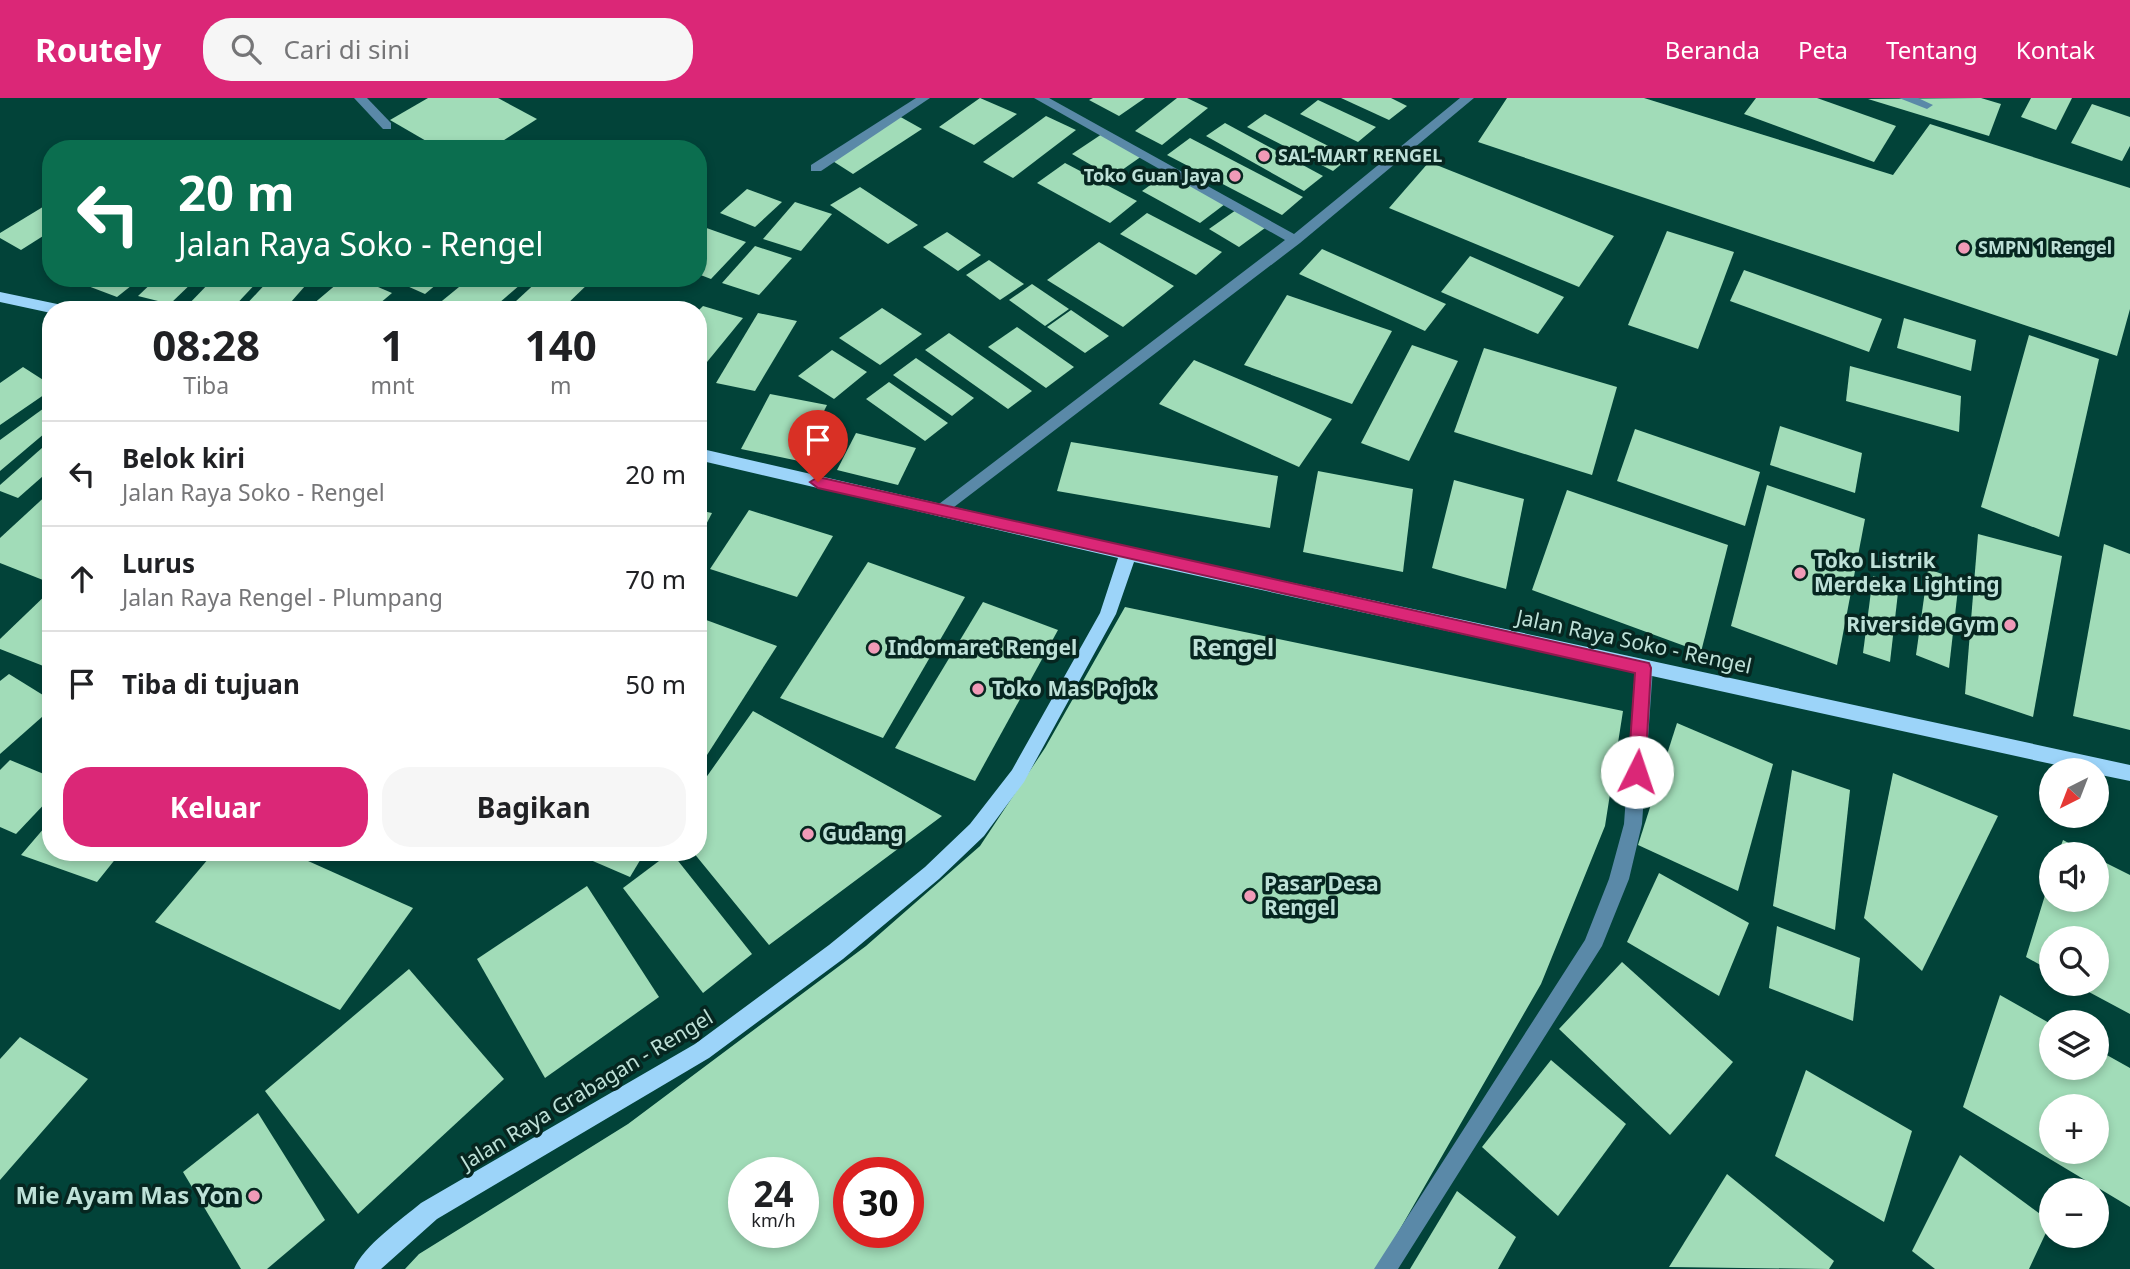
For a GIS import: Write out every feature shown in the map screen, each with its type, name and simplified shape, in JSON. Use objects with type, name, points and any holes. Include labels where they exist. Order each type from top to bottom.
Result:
[{"type":"main road","points":[[0,297],[42,306]]},
{"type":"main road","name":"Jalan Raya Soko - Rengel","points":[[707,456],[1128,554],[2130,773]]},
{"type":"main road","name":"Jalan Raya Grabagan - Rengel","points":[[365,1269],[429,1211],[702,1051],[836,952],[932,873],[977,830],[1018,776],[1108,614],[1128,554]]},
{"type":"street","points":[[360,98],[387,126]]},
{"type":"street","points":[[816,168],[924,98]]},
{"type":"street","points":[[1040,98],[1295,240]]},
{"type":"street","points":[[942,511],[1295,240],[1468,98]]},
{"type":"street","points":[[1905,98],[1927,105]]},
{"type":"street","points":[[1385,1269],[1592,946],[1619,879],[1633,824],[1644,668]]},
{"type":"building","points":[[428,98],[498,98],[537,119],[504,140],[424,140],[390,120]]},
{"type":"building","points":[[980,98],[1017,114],[974,145],[939,127]]},
{"type":"building","points":[[1145,98],[1119,116],[1089,100]]},
{"type":"building","points":[[1177,98],[1187,98],[1208,108],[1162,145],[1135,131]]},
{"type":"building","points":[[1341,98],[1391,98],[1407,106],[1389,120]]},
{"type":"building","name":"SMPN 1 Rengel","points":[[1507,98],[1644,98],[1893,175],[1930,124],[2130,188],[2130,309],[2117,356],[1478,142]]},
{"type":"building","points":[[1756,98],[1817,98],[1896,126],[1874,162],[1744,114]]},
{"type":"building","points":[[1981,98],[2001,104],[1989,136],[1868,99]]},
{"type":"building","points":[[2031,98],[2072,98],[2056,130],[2021,117]]},
{"type":"building","points":[[1318,100],[1376,127],[1358,142],[1300,114]]},
{"type":"building","points":[[2092,104],[2130,117],[2130,146],[2122,161],[2071,143]]},
{"type":"building","points":[[1265,114],[1350,157],[1333,171],[1247,127]]},
{"type":"building","points":[[897,115],[922,129],[853,174],[828,158]]},
{"type":"building","points":[[1046,116],[1076,130],[1013,178],[983,162]]},
{"type":"building","name":"SAL-MART RENGEL","points":[[1225,123],[1323,176],[1304,191],[1206,136]]},
{"type":"building","points":[[1102,134],[1142,156],[1112,177],[1072,154]]},
{"type":"building","name":"Toko Guan Jaya","points":[[1190,138],[1303,197],[1282,215],[1167,155]]},
{"type":"building","points":[[1429,162],[1614,236],[1579,287],[1389,208]]},
{"type":"building","points":[[1065,163],[1137,201],[1110,223],[1037,183]]},
{"type":"building","points":[[1167,173],[1225,204],[1200,223],[1142,191]]},
{"type":"building","points":[[860,187],[918,225],[888,244],[830,205]]},
{"type":"building","points":[[747,189],[782,202],[755,227],[720,213]]},
{"type":"building","points":[[795,202],[832,214],[801,251],[763,239]]},
{"type":"building","points":[[42,207],[42,237],[21,250],[0,238],[0,233]]},
{"type":"building","points":[[1236,210],[1265,228],[1239,247],[1209,229]]},
{"type":"building","points":[[1147,213],[1222,252],[1196,275],[1120,234]]},
{"type":"building","points":[[707,228],[746,242],[711,279],[707,277]]},
{"type":"building","points":[[1667,231],[1734,252],[1698,349],[1628,325]]},
{"type":"building","points":[[947,232],[981,255],[958,271],[923,247]]},
{"type":"building","points":[[1099,242],[1174,286],[1123,327],[1047,280]]},
{"type":"building","points":[[755,246],[792,258],[759,295],[722,283]]},
{"type":"building","points":[[1322,249],[1446,304],[1425,331],[1299,274]]},
{"type":"building","points":[[1470,256],[1564,297],[1538,334],[1441,292]]},
{"type":"building","points":[[989,260],[1024,284],[1000,300],[966,275]]},
{"type":"building","points":[[1744,270],[1882,319],[1869,352],[1730,301]]},
{"type":"building","points":[[1032,284],[1069,309],[1045,326],[1009,300]]},
{"type":"building","points":[[91,287],[130,287],[117,297]]},
{"type":"building","points":[[148,287],[188,287],[173,301],[158,301],[138,296]]},
{"type":"building","points":[[205,287],[253,287],[239,301],[192,301]]},
{"type":"building","points":[[263,287],[304,287],[292,301],[249,301]]},
{"type":"building","points":[[333,287],[378,287],[392,293],[383,301],[317,301]]},
{"type":"building","points":[[409,287],[433,287],[425,294]]},
{"type":"building","points":[[459,287],[518,287],[501,301],[442,301]]},
{"type":"building","points":[[531,287],[585,287],[570,301],[516,301]]},
{"type":"building","points":[[1287,295],[1392,331],[1352,404],[1244,365]]},
{"type":"building","points":[[707,307],[743,318],[707,362]]},
{"type":"building","points":[[882,308],[922,334],[880,365],[839,338]]},
{"type":"building","points":[[1071,310],[1109,336],[1085,353],[1047,327]]},
{"type":"building","points":[[758,313],[797,321],[755,391],[716,383]]},
{"type":"building","points":[[1904,318],[1976,340],[1971,371],[1897,348]]},
{"type":"building","points":[[1017,327],[1074,367],[1046,388],[988,347]]},
{"type":"building","points":[[949,333],[1032,391],[1008,409],[925,350]]},
{"type":"building","points":[[2029,335],[2099,359],[2059,537],[1981,507]]},
{"type":"building","points":[[1412,345],[1458,361],[1409,461],[1361,443]]},
{"type":"building","points":[[1484,348],[1617,387],[1592,475],[1454,432]]},
{"type":"building","points":[[832,350],[867,372],[834,399],[798,376]]},
{"type":"building","points":[[916,358],[974,398],[952,416],[893,375]]},
{"type":"building","points":[[1194,360],[1332,419],[1299,467],[1159,404]]},
{"type":"building","points":[[1850,366],[1961,396],[1959,432],[1846,401]]},
{"type":"building","points":[[23,367],[42,379],[42,396],[0,425],[0,383]]},
{"type":"building","points":[[889,382],[948,423],[925,441],[866,399]]},
{"type":"building","points":[[770,394],[827,405],[799,461],[741,449]]},
{"type":"building","points":[[42,410],[42,436],[0,471],[0,440]]},
{"type":"building","points":[[1780,426],[1862,453],[1855,493],[1770,465]]},
{"type":"building","points":[[1635,429],[1760,472],[1745,526],[1617,481]]},
{"type":"building","points":[[856,433],[916,448],[898,485],[837,470]]},
{"type":"building","points":[[1071,442],[1278,476],[1270,528],[1057,491]]},
{"type":"building","points":[[42,448],[42,477],[18,498],[0,491],[0,485]]},
{"type":"building","points":[[1318,471],[1413,489],[1403,572],[1303,552]]},
{"type":"building","points":[[1454,480],[1524,499],[1506,589],[1432,568]]},
{"type":"building","name":"Toko Listrik Merdeka Lighting","points":[[1767,485],[1865,519],[1837,665],[1731,626]]},
{"type":"building","points":[[1567,490],[1728,545],[1701,652],[1532,590]]},
{"type":"building","points":[[42,499],[42,580],[0,563],[0,538]]},
{"type":"building","points":[[749,510],[833,536],[797,597],[710,569]]},
{"type":"building","name":"Riverside Gym","points":[[1978,534],[2062,556],[2033,717],[1965,694]]},
{"type":"building","points":[[2104,544],[2130,554],[2130,730],[2073,716]]},
{"type":"building","name":"Indomaret Rengel","points":[[868,562],[965,597],[883,738],[780,698]]},
{"type":"building","points":[[1928,569],[1959,580],[1949,668],[1916,655]]},
{"type":"building","points":[[1873,576],[1899,584],[1890,662],[1863,653]]},
{"type":"building","points":[[42,599],[42,665],[0,649],[0,639]]},
{"type":"building","name":"Toko Mas Pojok","points":[[983,602],[1058,630],[975,781],[895,748]]},
{"type":"building","name":"Pasar Desa Rengel","points":[[1125,607],[1623,711],[1605,826],[1541,984],[1377,1269],[405,1269],[419,1254],[628,1124],[866,946],[980,846],[1045,748]]},
{"type":"building","points":[[707,620],[777,646],[707,755]]},
{"type":"building","points":[[9,674],[42,694],[42,717],[0,754],[0,681]]},
{"type":"building","name":"Gudang","points":[[753,711],[942,816],[769,945],[700,861],[707,861],[707,776]]},
{"type":"building","points":[[1677,723],[1773,764],[1738,891],[1638,845]]},
{"type":"building","points":[[10,760],[42,773],[42,807],[16,834],[0,827],[0,770]]},
{"type":"building","points":[[1792,770],[1850,790],[1835,930],[1773,906]]},
{"type":"building","points":[[1893,773],[1998,816],[1922,971],[1864,918]]},
{"type":"building","points":[[42,830],[42,861],[114,861],[97,882],[21,855]]},
{"type":"building","points":[[206,861],[308,861],[413,908],[340,1010],[155,922]]},
{"type":"building","points":[[593,861],[640,861],[630,877]]},
{"type":"building","points":[[659,861],[678,861],[752,954],[703,993],[623,888]]},
{"type":"building","points":[[2109,864],[2130,875],[2130,1014],[2096,996],[2109,996],[2109,926],[2039,926],[2039,964],[2026,957],[2040,912],[2109,912]]},
{"type":"building","points":[[1659,873],[1749,923],[1719,996],[1627,942]]},
{"type":"building","points":[[587,886],[659,997],[545,1078],[477,959]]},
{"type":"building","points":[[1777,926],[1860,958],[1853,1021],[1769,988]]},
{"type":"building","points":[[1622,962],[1733,1062],[1670,1135],[1559,1029]]},
{"type":"building","points":[[409,969],[504,1079],[358,1214],[265,1091]]},
{"type":"building","points":[[2000,995],[2039,1017],[2039,1080],[2109,1080],[2109,1056],[2130,1068],[2130,1207],[2109,1194],[2109,1178],[2082,1178],[2058,1164],[2109,1164],[2109,1094],[2039,1094],[2039,1153],[1963,1107]]},
{"type":"building","points":[[20,1037],[88,1079],[0,1180],[0,1059]]},
{"type":"building","points":[[1551,1060],[1626,1124],[1558,1216],[1482,1147]]},
{"type":"building","points":[[1806,1070],[1912,1131],[1884,1222],[1775,1156]]},
{"type":"building","name":"Mie Ayam Mas Yon","points":[[258,1113],[325,1220],[267,1269],[241,1269],[183,1172]]},
{"type":"building","points":[[1960,1155],[2039,1213],[2039,1248],[2029,1269],[1935,1269],[1912,1251]]},
{"type":"building","points":[[1727,1174],[1834,1261],[1829,1269],[1669,1267]]},
{"type":"building","points":[[1457,1191],[1516,1237],[1498,1269],[1410,1269]]},
{"type":"place","name":"SAL-MART RENGEL","points":[[1264,156]]},
{"type":"place","name":"Toko Guan Jaya","points":[[1235,176]]},
{"type":"place","name":"SMPN 1 Rengel","points":[[1964,248]]},
{"type":"place","name":"Toko Listrik Merdeka Lighting","points":[[1800,573]]},
{"type":"place","name":"Riverside Gym","points":[[2010,625]]},
{"type":"place","name":"Indomaret Rengel","points":[[874,648]]},
{"type":"place","name":"Toko Mas Pojok","points":[[978,689]]},
{"type":"place","name":"Gudang","points":[[808,834]]},
{"type":"place","name":"Pasar Desa Rengel","points":[[1250,896]]},
{"type":"place","name":"Mie Ayam Mas Yon","points":[[254,1196]]},
{"type":"district","name":"Rengel","points":[[1233,648]]},
{"type":"route","points":[[818,482],[1128,554],[1644,668],[1637,772]]}]
